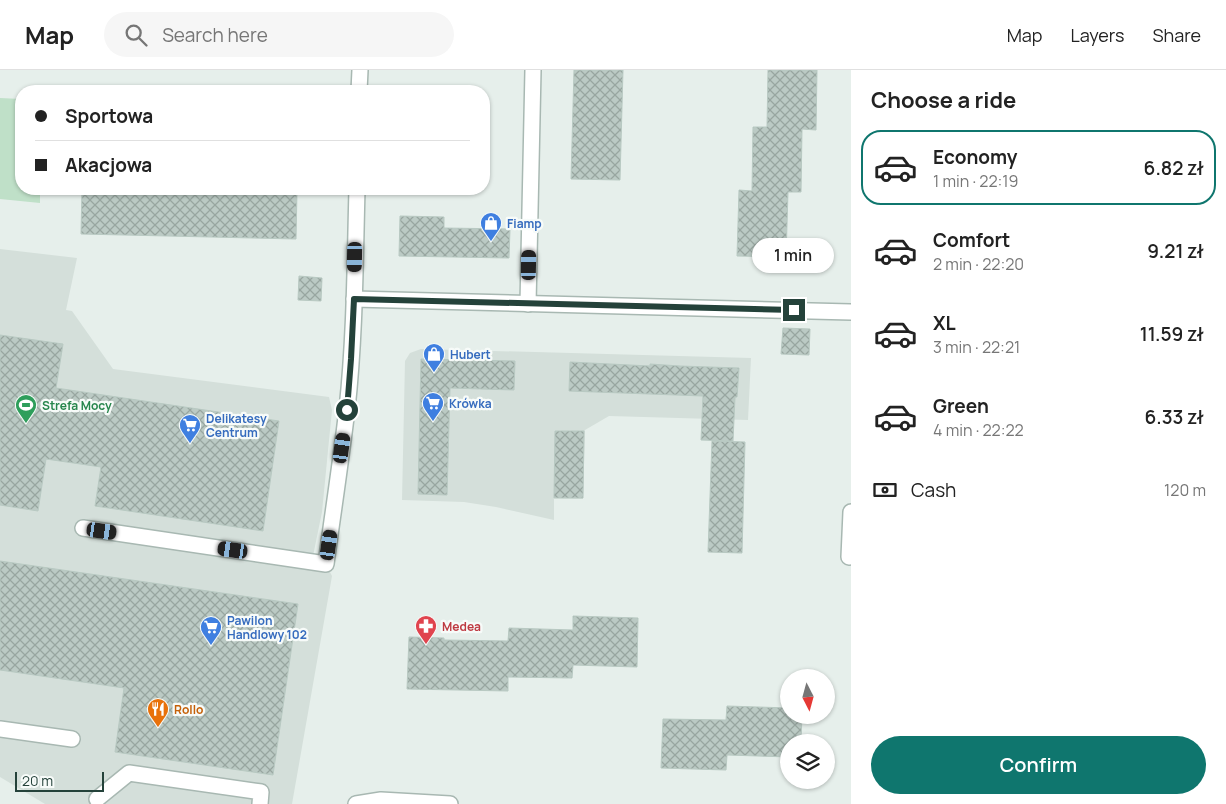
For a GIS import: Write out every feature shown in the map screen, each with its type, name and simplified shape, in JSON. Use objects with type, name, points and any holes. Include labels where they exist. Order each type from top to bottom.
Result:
[{"type":"street","points":[[359,85],[360,70]]},
{"type":"street","points":[[528,304],[533,70]]},
{"type":"street","points":[[83,528],[326,564],[347,410],[354,299],[357,195]]},
{"type":"street","points":[[354,299],[851,312]]},
{"type":"street","points":[[849,557],[851,512]]},
{"type":"street","points":[[0,729],[72,738]]},
{"type":"street","points":[[97,798],[129,773],[260,792],[260,804]]},
{"type":"street","points":[[356,804],[381,800],[440,804]]},
{"type":"shaded area","points":[[0,249],[77,258],[66,310],[72,311],[113,369],[329,397],[332,410],[322,512],[312,561],[326,564],[332,576],[292,804],[45,804],[0,777]]},
{"type":"shaded area","points":[[421,349],[751,358],[748,420],[609,416],[585,430],[583,499],[554,498],[554,520],[464,502],[402,500],[405,361],[410,353]]},
{"type":"green space","points":[[0,98],[15,99],[15,195],[40,195],[40,203],[0,199]]},
{"type":"building","points":[[574,70],[623,70],[620,180],[571,179]]},
{"type":"building","points":[[768,70],[817,70],[816,130],[802,129],[801,192],[788,192],[786,257],[737,256],[739,190],[752,191],[753,127],[767,127]]},
{"type":"building","points":[[82,195],[297,195],[296,239],[81,234]]},
{"type":"building","points":[[400,216],[444,217],[444,228],[510,229],[509,258],[399,256]]},
{"type":"building","points":[[299,276],[322,278],[321,301],[298,300]]},
{"type":"building","points":[[783,328],[810,329],[809,355],[781,354]]},
{"type":"building","name":"Delikatesy Centrum","points":[[0,335],[63,344],[56,388],[279,421],[263,531],[95,506],[101,467],[46,459],[38,511],[0,505]]},
{"type":"building","points":[[421,359],[515,361],[514,390],[450,388],[447,495],[418,494]]},
{"type":"building","points":[[570,362],[739,368],[737,397],[735,397],[733,441],[701,440],[703,396],[569,391]]},
{"type":"building","points":[[555,431],[584,431],[583,498],[554,498]]},
{"type":"building","points":[[712,441],[745,442],[742,553],[708,552]]},
{"type":"building","name":"Pawilon Handlowy 102","points":[[0,561],[298,604],[273,775],[115,752],[124,688],[0,670]]},
{"type":"building","points":[[573,616],[638,618],[637,667],[573,665],[572,678],[508,677],[508,691],[407,689],[409,637],[444,638],[444,640],[508,641],[509,628],[573,630]]},
{"type":"building","points":[[727,706],[780,708],[780,724],[802,724],[801,734],[780,734],[780,757],[727,755],[726,770],[661,768],[663,719],[726,720]]},
{"type":"place","name":"Fiamp","points":[[491,242]]},
{"type":"place","name":"Hubert","points":[[434,373]]},
{"type":"place","name":"Krówka","points":[[433,422]]},
{"type":"place","name":"Strefa Mocy","points":[[26,424]]},
{"type":"place","name":"Delikatesy Centrum","points":[[190,444]]},
{"type":"place","name":"Medea","points":[[426,645]]},
{"type":"place","name":"Pawilon Handlowy 102","points":[[211,646]]},
{"type":"place","name":"Rollo","points":[[158,728]]},
{"type":"route","points":[[347,410],[354,299],[794,310]]}]
